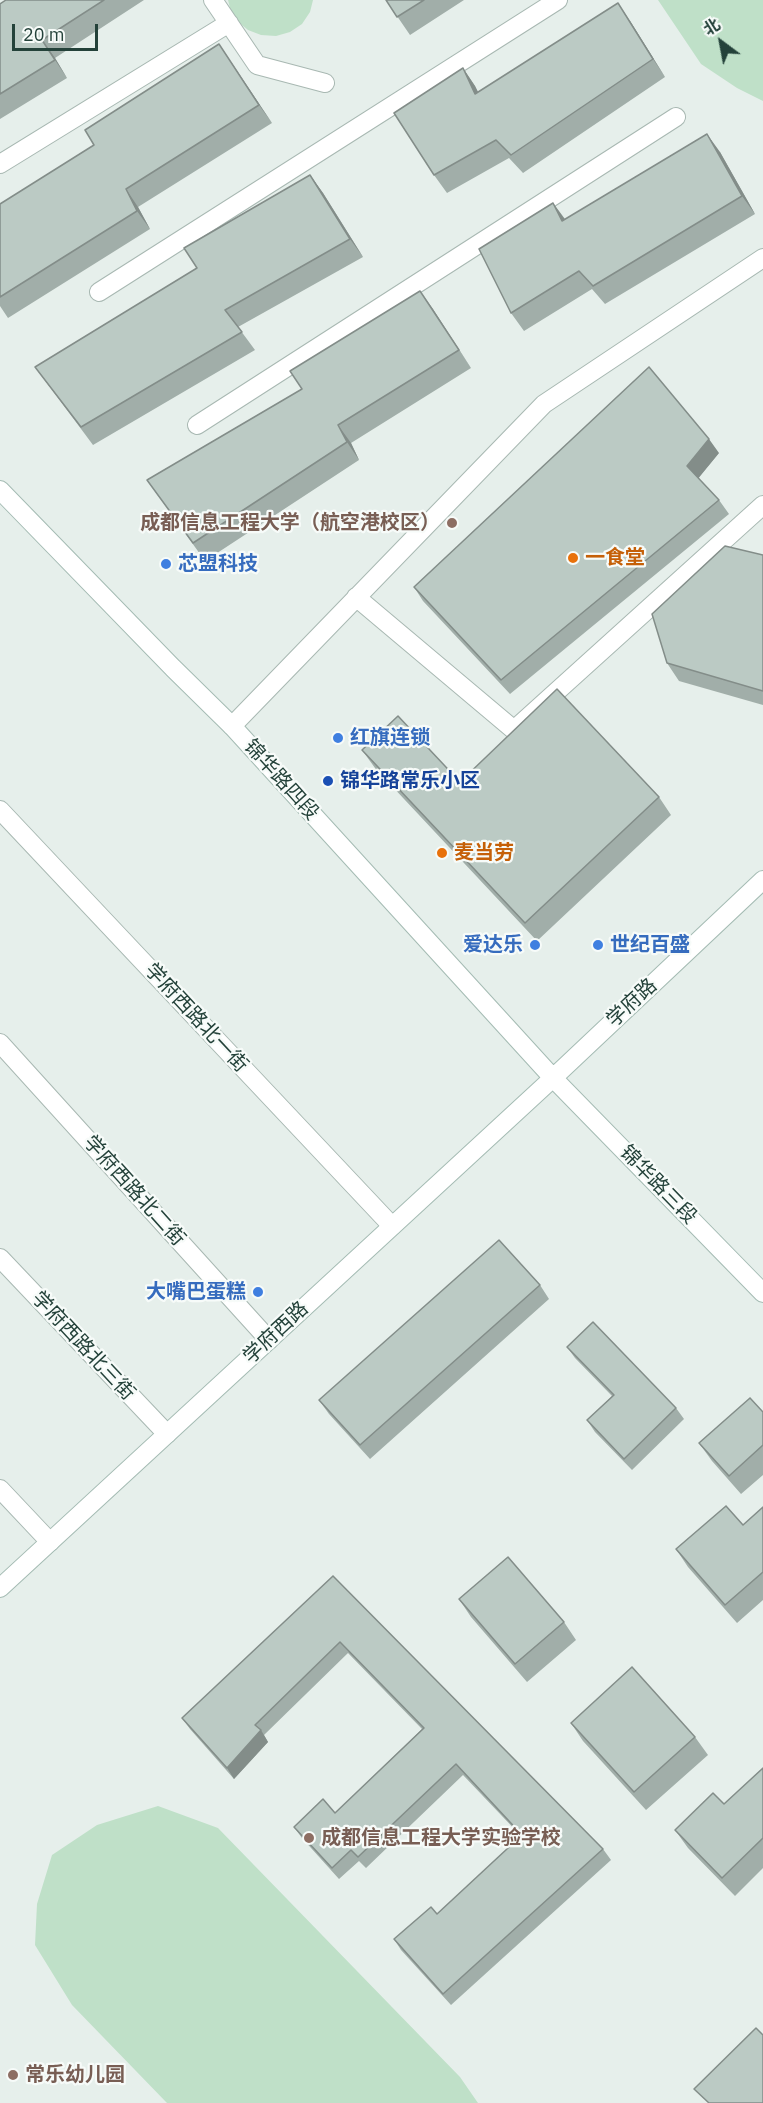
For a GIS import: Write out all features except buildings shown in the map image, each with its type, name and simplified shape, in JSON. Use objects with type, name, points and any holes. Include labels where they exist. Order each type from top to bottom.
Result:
[{"type":"street","points":[[213,0],[257,65],[325,83]]},
{"type":"street","points":[[99,292],[558,0]]},
{"type":"street","points":[[0,164],[229,23]]},
{"type":"street","points":[[197,425],[676,117]]},
{"type":"street","points":[[232,726],[544,404],[763,258]]},
{"type":"street","name":"锦华路四段","points":[[0,490],[232,726],[553,1078]]},
{"type":"street","points":[[357,597],[513,730],[763,505]]},
{"type":"street","name":"学府西路北一街","points":[[0,810],[392,1226]]},
{"type":"street","name":"学府路","points":[[553,1078],[763,880]]},
{"type":"street","name":"学府西路北二街","points":[[0,1043],[269,1340]]},
{"type":"street","name":"学府西路","points":[[0,1588],[553,1078]]},
{"type":"street","name":"锦华路三段","points":[[553,1078],[763,1293]]},
{"type":"street","name":"学府西路北三街","points":[[0,1258],[167,1434]]},
{"type":"street","points":[[0,1489],[50,1542]]},
{"type":"green space","points":[[228,0],[313,0],[310,12],[302,24],[290,32],[276,36],[261,35],[248,30],[237,21]]},
{"type":"green space","points":[[658,0],[763,0],[763,101],[737,88],[701,64]]},
{"type":"green space","points":[[158,1806],[218,1828],[460,2077],[478,2103],[167,2103],[72,2005],[35,1945],[37,1904],[52,1855],[97,1825]]},
{"type":"place","name":"成都信息工程大学（航空港校区）","points":[[452,523]]},
{"type":"place","name":"一食堂","points":[[573,558]]},
{"type":"place","name":"芯盟科技","points":[[166,564]]},
{"type":"place","name":"红旗连锁","points":[[338,738]]},
{"type":"place","name":"锦华路常乐小区","points":[[328,781]]},
{"type":"place","name":"麦当劳","points":[[442,853]]},
{"type":"place","name":"爱达乐","points":[[535,945]]},
{"type":"place","name":"世纪百盛","points":[[598,945]]},
{"type":"place","name":"大嘴巴蛋糕","points":[[258,1292]]},
{"type":"place","name":"成都信息工程大学实验学校","points":[[309,1838]]},
{"type":"place","name":"常乐幼儿园","points":[[13,2075]]}]
